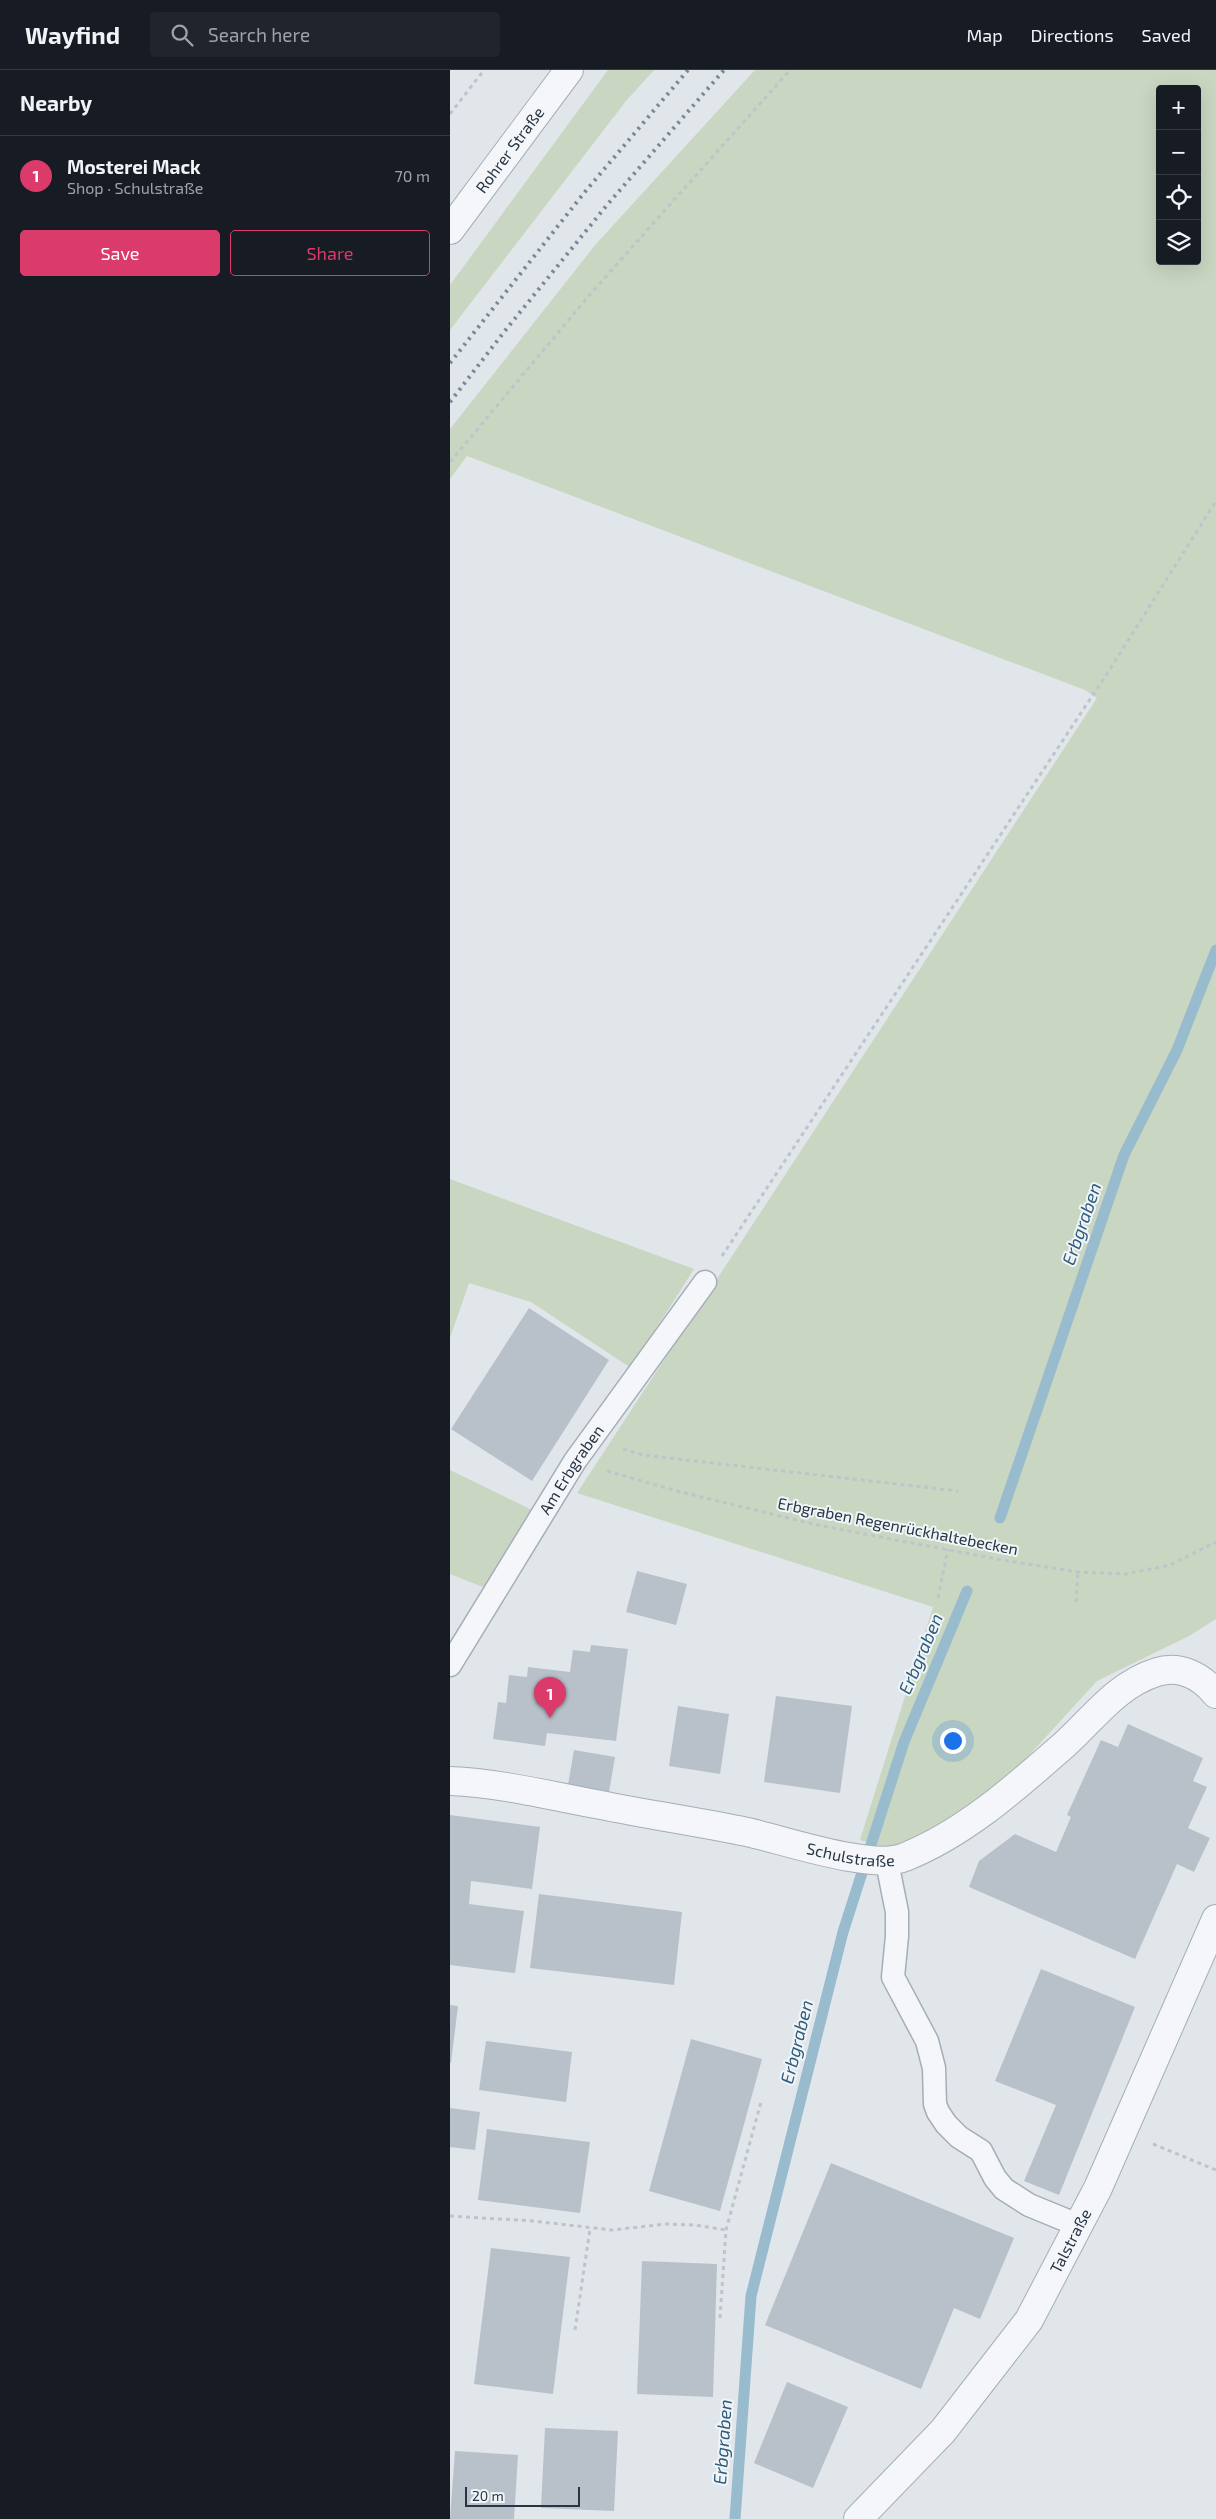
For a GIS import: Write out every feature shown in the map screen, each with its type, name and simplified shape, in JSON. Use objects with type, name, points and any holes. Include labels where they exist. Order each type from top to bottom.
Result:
[{"type":"street","name":"Rohrer Straße","points":[[450,230],[569,70]]},
{"type":"street","name":"Schulstraße","points":[[450,1781],[535,1793],[747,1832],[848,1856],[887,1862],[902,1859],[923,1849],[988,1808],[1066,1744],[1118,1692],[1158,1672],[1177,1670],[1193,1674],[1209,1685],[1216,1694]]},
{"type":"street","name":"Talstraße","points":[[858,2519],[943,2431],[1029,2320],[1080,2226],[1216,1919]]},
{"type":"lane","name":"Am Erbgraben","points":[[450,1665],[575,1461],[705,1282]]},
{"type":"lane","points":[[887,1862],[897,1912],[893,1977],[927,2041],[934,2068],[935,2104],[938,2112],[946,2124],[959,2137],[981,2150],[995,2178],[1004,2189],[1029,2205],[1080,2226]]},
{"type":"path","points":[[450,114],[484,70]]},
{"type":"path","points":[[450,462],[592,292],[790,70]]},
{"type":"path","points":[[705,1282],[1112,666],[1216,501]]},
{"type":"path","points":[[591,1438],[643,1455],[958,1491]]},
{"type":"path","name":"Erbgraben Regenrückhaltebecken","points":[[575,1461],[677,1491],[817,1525],[1078,1572],[1125,1574],[1170,1565],[1216,1542]]},
{"type":"path","points":[[938,1598],[948,1549]]},
{"type":"path","points":[[1076,1602],[1078,1572]]},
{"type":"path","points":[[720,2318],[726,2230],[761,2102]]},
{"type":"path","points":[[1123,2132],[1216,2170]]},
{"type":"path","points":[[450,2216],[534,2220],[590,2229],[612,2230],[666,2224],[695,2225],[726,2230]]},
{"type":"path","points":[[575,2330],[590,2229]]},
{"type":"green space","points":[[608,70],[654,70],[626,101],[450,330],[450,285]]},
{"type":"green space","points":[[755,70],[1216,70],[1216,1619],[1189,1636],[1097,1681],[1021,1764],[967,1814],[926,1835],[887,1848],[860,1840],[933,1607],[577,1493],[1097,698],[1085,690],[467,456],[450,479],[450,429],[596,244]]},
{"type":"green space","points":[[450,1179],[694,1269],[631,1368],[531,1302],[469,1283],[450,1338]]},
{"type":"green space","points":[[450,1470],[536,1512],[493,1591],[450,1574]]},
{"type":"building","points":[[529,1308],[609,1360],[532,1481],[451,1429]]},
{"type":"building","points":[[637,1571],[687,1584],[676,1625],[626,1612]]},
{"type":"building","points":[[591,1645],[628,1649],[616,1741],[547,1733],[545,1746],[493,1739],[498,1702],[506,1703],[509,1675],[527,1677],[528,1667],[570,1672],[573,1650],[590,1652]]},
{"type":"building","points":[[776,1696],[852,1706],[840,1793],[764,1782]]},
{"type":"building","points":[[678,1706],[729,1714],[720,1774],[669,1766]]},
{"type":"building","points":[[1128,1724],[1203,1758],[1193,1781],[1207,1787],[1188,1828],[1210,1838],[1194,1872],[1177,1864],[1135,1959],[969,1887],[979,1861],[1015,1834],[1056,1852],[1071,1817],[1067,1815],[1101,1740],[1118,1747]]},
{"type":"building","points":[[574,1750],[615,1757],[609,1792],[568,1785]]},
{"type":"building","points":[[450,1815],[540,1827],[532,1889],[471,1881],[469,1904],[524,1911],[515,1973],[450,1965]]},
{"type":"building","points":[[539,1894],[682,1912],[674,1985],[530,1968]]},
{"type":"building","points":[[1041,1969],[1135,2007],[1059,2195],[1024,2181],[1056,2105],[995,2081]]},
{"type":"building","points":[[450,2005],[458,2006],[451,2063],[450,2063]]},
{"type":"building","points":[[691,2039],[762,2059],[720,2211],[649,2191]]},
{"type":"building","points":[[486,2041],[572,2052],[566,2102],[479,2090]]},
{"type":"building","points":[[450,2108],[480,2112],[475,2150],[450,2147]]},
{"type":"building","points":[[487,2129],[590,2142],[580,2213],[478,2200]]},
{"type":"building","points":[[831,2163],[1014,2238],[980,2319],[954,2308],[921,2389],[765,2325]]},
{"type":"building","points":[[491,2248],[570,2257],[553,2394],[474,2384]]},
{"type":"building","points":[[642,2261],[717,2264],[713,2397],[637,2394]]},
{"type":"building","points":[[787,2382],[848,2407],[813,2488],[754,2463]]},
{"type":"building","points":[[545,2428],[618,2431],[614,2511],[541,2508]]},
{"type":"building","points":[[455,2451],[518,2455],[514,2519],[450,2519]]},
{"type":"waterway","name":"Erbgraben","points":[[1000,1518],[1124,1155],[1177,1050],[1216,950]]},
{"type":"waterway","name":"Erbgraben","points":[[735,2519],[751,2296],[843,1932],[904,1742],[967,1591]]},
{"type":"railway","points":[[450,363],[584,193],[688,70]]},
{"type":"railway","points":[[450,402],[607,205],[724,70]]},
{"type":"place","name":"Mosterei Mack","points":[[550,1718]]}]
